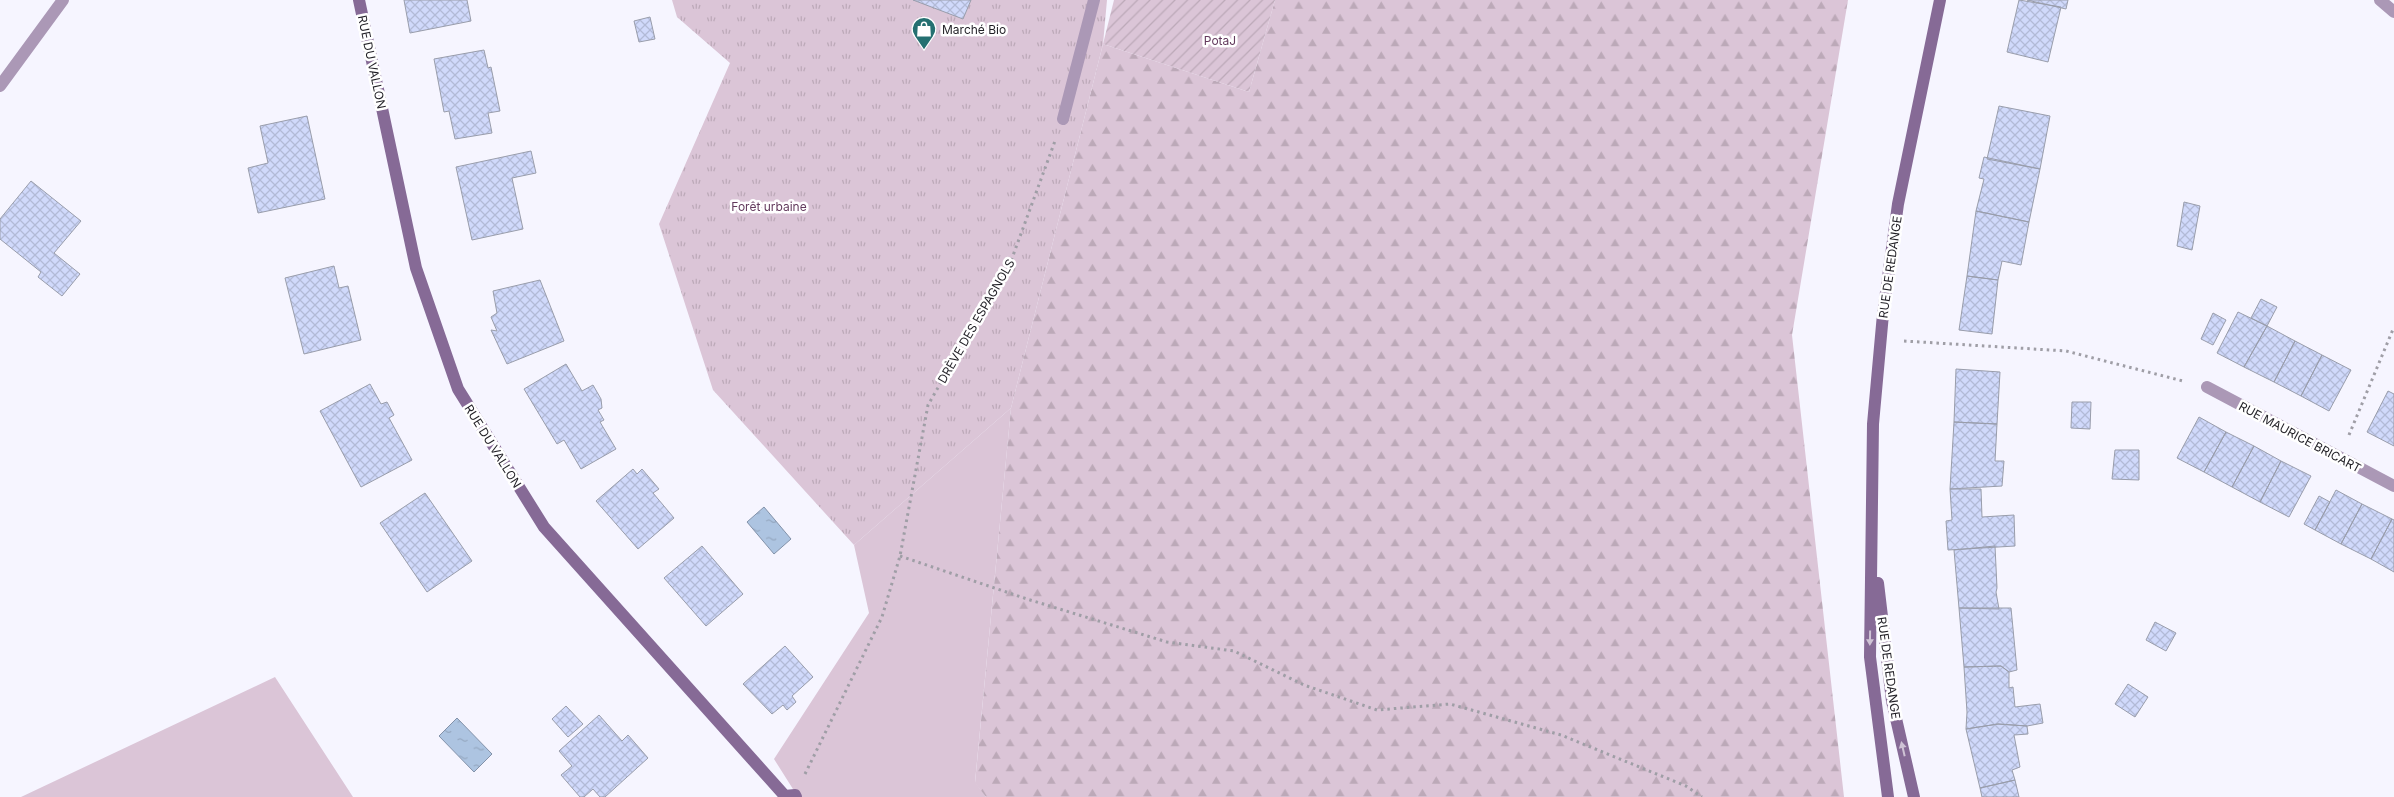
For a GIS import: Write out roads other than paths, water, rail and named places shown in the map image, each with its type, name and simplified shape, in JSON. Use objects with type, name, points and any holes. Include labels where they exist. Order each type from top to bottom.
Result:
[{"type":"main road","name":"RUE DU VALLON","points":[[359,0],[416,268],[458,389],[544,526],[785,796],[795,796]]},
{"type":"main road","name":"RUE DE REDANGE","points":[[1888,797],[1870,657],[1873,424],[1881,340],[1898,204],[1940,0]]},
{"type":"main road","name":"RUE DE REDANGE","points":[[1872,537],[1892,702],[1914,797]]},
{"type":"street","points":[[0,86],[63,0]]},
{"type":"street","points":[[1063,119],[1094,0]]},
{"type":"street","points":[[2380,0],[2394,12]]},
{"type":"street","name":"RUE MAURICE BRICART","points":[[2207,387],[2394,486]]},
{"type":"water","points":[[764,507],[791,539],[774,554],[747,522]]},
{"type":"water","points":[[457,718],[492,754],[474,772],[439,736]]},
{"type":"place","name":"Marché Bio","points":[[924,50]]},
{"type":"park label","name":"PotaJ","points":[[1220,40]]},
{"type":"park label","name":"Forêt urbaine","points":[[769,206]]}]
